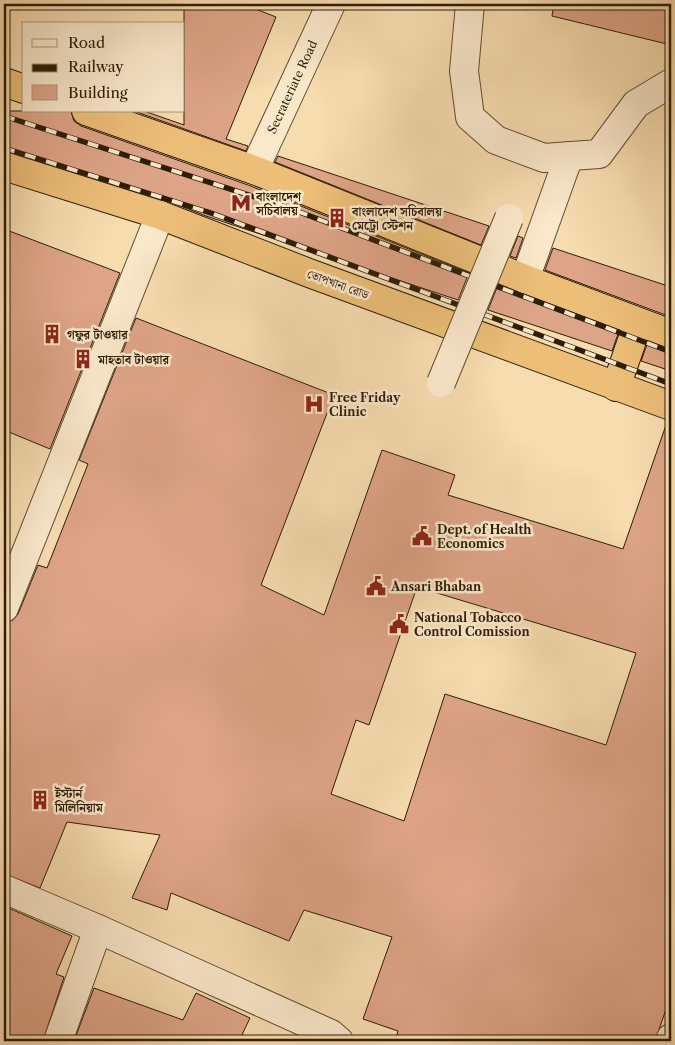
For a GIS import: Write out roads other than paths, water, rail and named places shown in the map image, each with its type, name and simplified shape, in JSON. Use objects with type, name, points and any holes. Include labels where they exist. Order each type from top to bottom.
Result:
[{"type":"highway","points":[[4,82],[22,88]]},
{"type":"highway","points":[[89,112],[254,170],[525,279],[671,334]]},
{"type":"highway","name":"তোপখানা রোড","points":[[4,166],[160,215],[309,273],[671,406]]},
{"type":"highway","points":[[616,387],[638,323]]},
{"type":"street","name":"Secrateriate Road","points":[[254,170],[331,4]]},
{"type":"street","points":[[470,4],[464,71],[470,117],[496,140],[544,158],[599,154],[636,104],[671,83]]},
{"type":"street","points":[[525,279],[569,156]]},
{"type":"street","points":[[4,608],[160,215]]},
{"type":"street","points":[[442,383],[509,218]]},
{"type":"street","points":[[4,889],[98,929],[330,1034],[339,1041]]},
{"type":"street","points":[[58,1041],[98,929]]},
{"type":"railway","points":[[4,116],[286,207],[671,352]]},
{"type":"railway","points":[[4,148],[211,213],[671,384]]},
{"type":"place","name":"বাংলাদেশ সচিবালয়","points":[[241,203]]},
{"type":"place","name":"বাংলাদেশ সচিবালয় মেট্রো স্টেশন","points":[[337,218]]},
{"type":"place","name":"গফুর টাওয়ার","points":[[52,334]]},
{"type":"place","name":"মাহতাব টাওয়ার","points":[[83,359]]},
{"type":"place","name":"Free Friday Clinic","points":[[314,404]]},
{"type":"place","name":"Dept. of Health Economics","points":[[422,536]]},
{"type":"place","name":"Ansari Bhaban","points":[[376,586]]},
{"type":"place","name":"National Tobacco Control Comission","points":[[399,624]]},
{"type":"place","name":"ইস্টার্ন মিলিনিয়াম","points":[[40,800]]}]
